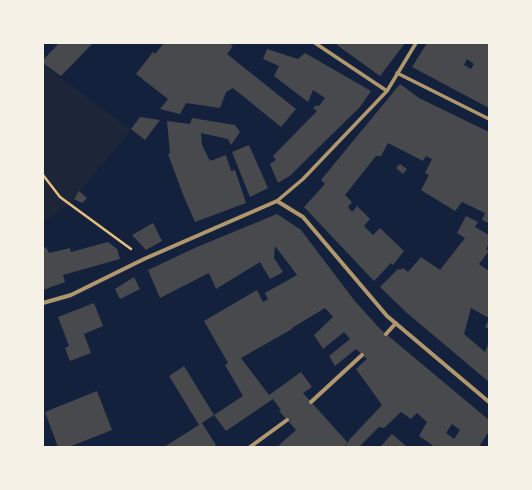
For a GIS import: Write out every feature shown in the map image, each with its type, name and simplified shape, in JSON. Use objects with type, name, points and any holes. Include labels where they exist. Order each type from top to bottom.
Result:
[{"type":"street","points":[[315,43],[387,91]]},
{"type":"street","points":[[43,302],[71,294],[144,259],[276,201],[303,179],[387,91],[416,43]]},
{"type":"street","points":[[397,73],[489,119]]},
{"type":"street","points":[[276,201],[303,217],[387,316],[489,402]]},
{"type":"street","points":[[386,334],[396,323]]},
{"type":"street","points":[[311,402],[362,355]]},
{"type":"street","points":[[250,447],[287,420]]},
{"type":"path","points":[[43,175],[60,197],[144,259]]},
{"type":"shaded area","points":[[43,64],[131,130],[70,204],[43,222]]},
{"type":"building","points":[[59,43],[93,43],[61,76],[43,63],[43,60]]},
{"type":"building","points":[[164,43],[228,43],[233,46],[227,54],[296,109],[281,127],[233,88],[226,92],[220,108],[186,103],[180,114],[160,109],[168,99],[136,74],[153,52],[155,54]]},
{"type":"building","points":[[338,43],[405,43],[380,76],[337,45]]},
{"type":"building","points":[[427,43],[489,43],[489,108],[412,67]],"holes":[[[467,59],[474,64],[471,69],[464,65]]]},
{"type":"building","points":[[267,49],[298,59],[305,53],[371,91],[360,107],[291,175],[278,183],[270,164],[276,160],[273,156],[317,111],[313,108],[317,105],[319,106],[325,98],[313,90],[308,102],[274,76],[279,66],[263,59]]},
{"type":"building","points":[[400,84],[419,98],[489,132],[489,223],[482,220],[485,213],[462,202],[455,211],[421,190],[429,175],[425,173],[432,159],[426,156],[423,161],[388,143],[381,156],[376,156],[345,195],[352,202],[348,207],[352,212],[357,206],[370,219],[364,226],[373,235],[380,228],[404,251],[393,265],[391,263],[374,281],[304,207],[325,184],[321,180]]},
{"type":"building","points":[[140,117],[160,120],[145,140],[131,129]]},
{"type":"building","points":[[192,118],[235,125],[240,132],[231,145],[228,139],[201,133],[202,145],[210,161],[226,155],[231,171],[235,170],[246,203],[195,222],[168,154],[170,153],[167,121],[190,124]]},
{"type":"building","points":[[249,145],[268,188],[250,197],[232,152]]},
{"type":"building","points":[[400,164],[407,169],[403,174],[396,168]]},
{"type":"building","points":[[79,191],[87,198],[82,203],[74,199]]},
{"type":"building","points":[[277,214],[301,230],[354,300],[380,329],[489,420],[489,431],[479,447],[435,447],[419,436],[427,422],[417,413],[411,419],[401,412],[384,428],[379,427],[359,447],[348,447],[346,445],[344,447],[277,447],[296,430],[279,411],[281,410],[273,399],[226,431],[214,415],[243,396],[225,365],[228,363],[204,321],[257,290],[263,302],[268,299],[265,293],[297,275],[275,246],[274,258],[283,272],[270,279],[260,262],[216,289],[209,273],[160,298],[148,270],[197,247]],"holes":[[[325,308],[333,317],[314,335],[323,349],[344,332],[350,339],[329,356],[335,366],[356,349],[367,359],[356,369],[382,405],[349,440],[348,443],[303,393],[312,387],[301,372],[269,395],[241,358]],[[452,424],[460,430],[454,439],[446,433]]]},
{"type":"building","points":[[466,216],[478,222],[475,227],[489,235],[489,244],[486,249],[489,251],[479,264],[489,271],[489,318],[471,308],[464,334],[485,352],[489,342],[489,382],[407,313],[380,287],[398,269],[400,270],[403,268],[408,272],[421,257],[440,270],[465,238],[457,233]]},
{"type":"building","points":[[153,223],[162,241],[146,250],[132,235]]},
{"type":"building","points":[[108,242],[117,249],[120,259],[63,275],[65,282],[43,290],[43,248],[46,247],[49,253],[70,248],[71,252]]},
{"type":"building","points":[[134,277],[140,289],[120,299],[115,289]]},
{"type":"building","points":[[94,303],[103,326],[84,334],[91,353],[70,361],[65,348],[69,346],[58,317]]},
{"type":"building","points":[[489,319],[489,329],[485,327]]},
{"type":"building","points":[[184,366],[214,415],[202,423],[216,445],[213,447],[164,447],[199,425],[169,376]]},
{"type":"building","points":[[97,391],[112,430],[69,447],[58,447],[45,412]]},
{"type":"building","points":[[392,434],[407,447],[380,447]]}]
